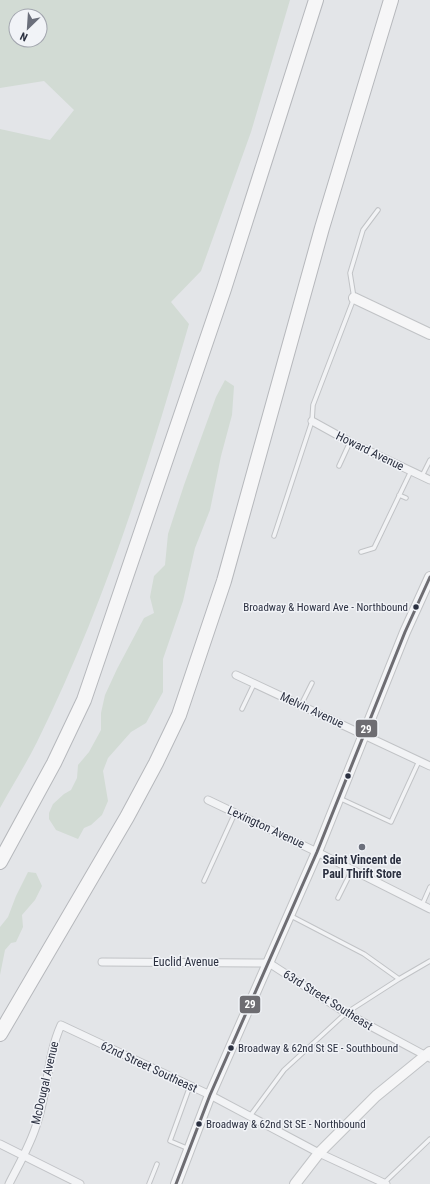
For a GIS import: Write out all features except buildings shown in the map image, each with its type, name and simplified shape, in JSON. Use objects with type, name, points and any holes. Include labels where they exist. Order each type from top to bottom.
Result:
[{"type":"highway","points":[[0,862],[54,763],[84,700],[224,288],[316,0]]},
{"type":"highway","points":[[0,1034],[127,817],[156,763],[179,715],[224,581],[322,228],[391,0]]},
{"type":"street","points":[[354,298],[430,334]]},
{"type":"street","name":"Howard Avenue","points":[[312,421],[350,442],[430,480]]},
{"type":"street","points":[[176,1184],[210,1095],[290,916],[430,577]]},
{"type":"street","name":"Melvin Avenue","points":[[236,675],[430,766]]},
{"type":"street","name":"Lexington Avenue","points":[[208,800],[317,852],[430,909]]},
{"type":"street","name":"Euclid Avenue","points":[[102,962],[269,963]]},
{"type":"street","name":"63rd Street Southeast","points":[[269,963],[346,1013],[428,1055]]},
{"type":"street","name":"62nd Street Southeast","points":[[61,1025],[210,1095],[319,1153],[385,1184]]},
{"type":"street","name":"McDougal Avenue","points":[[9,1184],[37,1124],[46,1089],[53,1042],[61,1025]]},
{"type":"street","points":[[295,1184],[319,1153],[376,1096],[428,1055]]},
{"type":"street","points":[[0,1144],[80,1184]]},
{"type":"lane","points":[[274,536],[312,421],[313,405],[354,298],[350,273],[363,230],[378,210]]},
{"type":"lane","points":[[339,466],[350,442]]},
{"type":"lane","points":[[422,476],[430,460]]},
{"type":"lane","points":[[361,552],[374,548],[411,471]]},
{"type":"lane","points":[[399,495],[406,498]]},
{"type":"lane","points":[[301,706],[312,683]]},
{"type":"lane","points":[[242,709],[254,684]]},
{"type":"lane","points":[[338,798],[391,822],[419,761]]},
{"type":"lane","points":[[204,881],[236,813]]},
{"type":"lane","points":[[338,898],[352,870]]},
{"type":"lane","points":[[422,905],[430,887]]},
{"type":"lane","points":[[290,916],[364,954],[399,978]]},
{"type":"lane","points":[[250,1116],[284,1070],[346,1013],[399,978],[430,961]]},
{"type":"lane","points":[[190,1086],[170,1141],[190,1150]]},
{"type":"lane","points":[[385,1184],[430,1139]]},
{"type":"lane","points":[[149,1184],[158,1164]]},
{"type":"shaded area","points":[[0,0],[290,0],[251,132],[201,271],[171,302],[189,324],[140,484],[103,589],[61,692],[33,750],[0,808],[0,129],[50,140],[74,110],[44,81],[0,88]]},
{"type":"shaded area","points":[[225,380],[234,386],[232,415],[221,456],[210,510],[195,548],[183,601],[163,659],[163,692],[146,723],[131,732],[108,758],[103,771],[108,801],[102,815],[91,825],[84,828],[78,839],[56,830],[49,819],[49,813],[53,804],[71,790],[77,778],[78,765],[89,752],[101,730],[101,713],[105,695],[117,669],[144,618],[154,613],[150,597],[154,576],[165,565],[168,534],[216,397]]},
{"type":"shaded area","points":[[28,872],[36,873],[42,886],[35,900],[22,915],[23,927],[16,942],[11,943],[5,950],[0,975],[0,927],[8,917],[16,896]]},
{"type":"transit line","name":"29","points":[[176,1184],[210,1095],[317,852],[405,632],[430,577]]},
{"type":"place","name":"Broadway & Howard Ave - Northbound","points":[[416,607]]},
{"type":"place","name":"Saint Vincent de Paul Thrift Store","points":[[362,847]]},
{"type":"place","name":"Broadway & 62nd St SE - Southbound","points":[[231,1048]]},
{"type":"place","name":"Broadway & 62nd St SE - Northbound","points":[[199,1124]]}]
